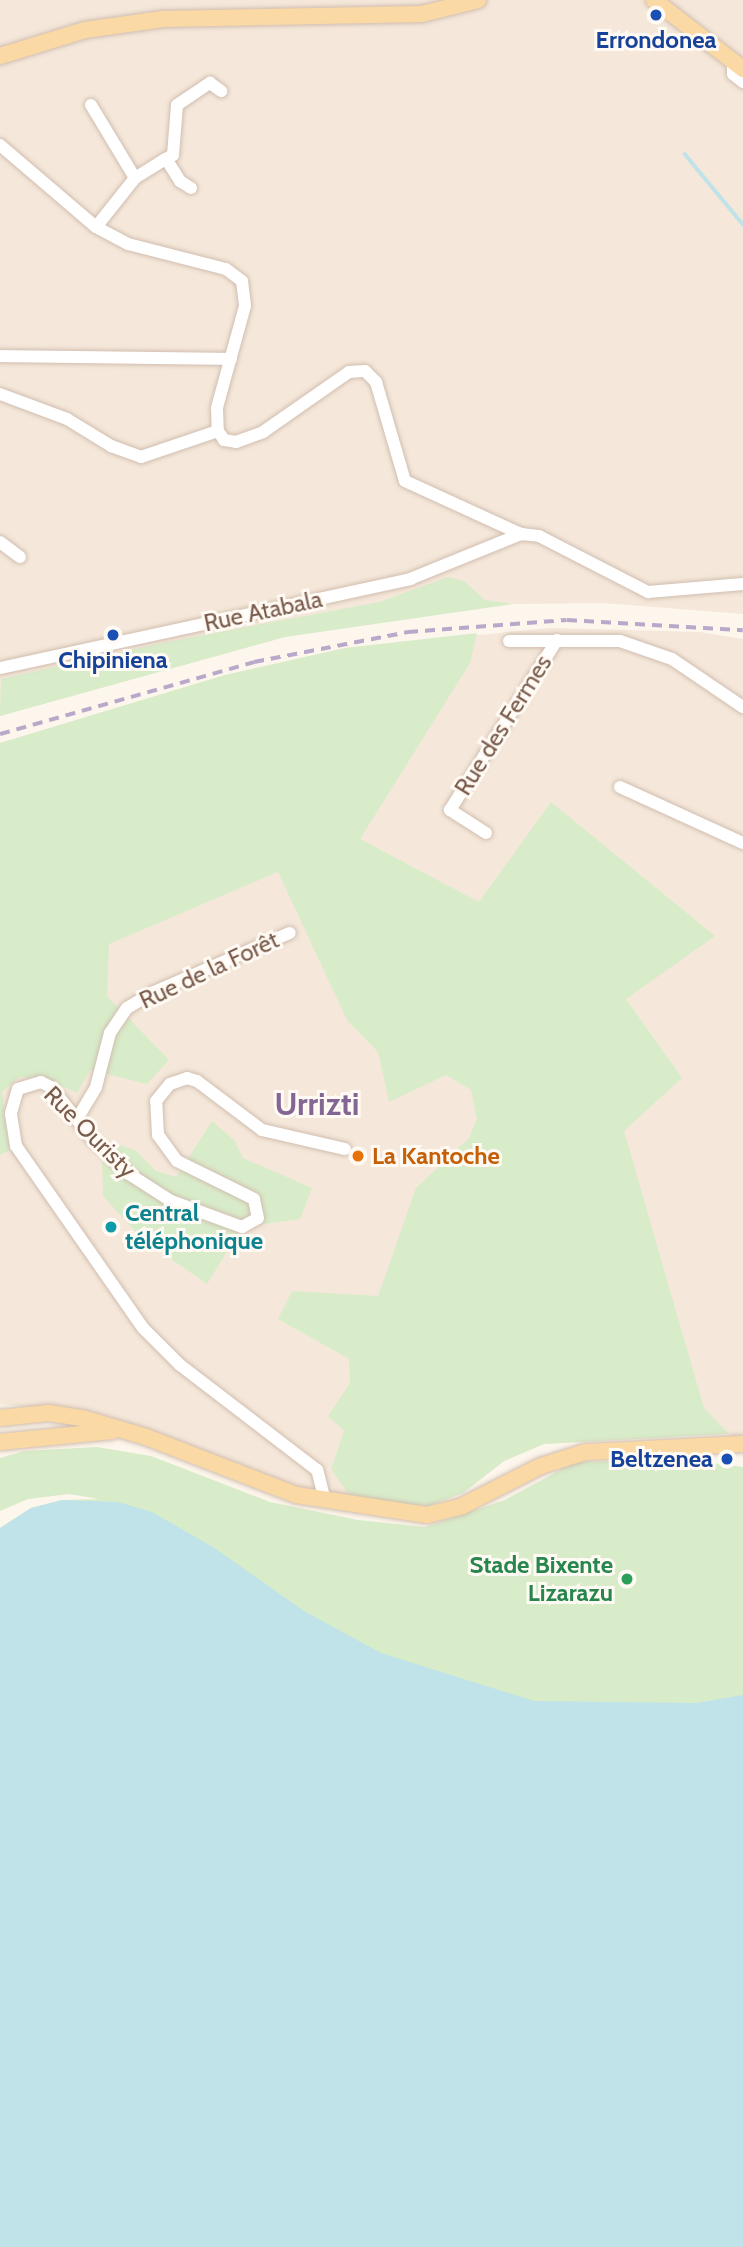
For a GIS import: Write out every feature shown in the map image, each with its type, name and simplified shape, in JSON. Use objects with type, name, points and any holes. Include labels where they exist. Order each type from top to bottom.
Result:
[{"type":"main road","points":[[0,56],[85,30],[163,19],[422,14],[478,0]]},
{"type":"main road","points":[[654,0],[738,66]]},
{"type":"main road","points":[[0,1418],[50,1413],[119,1430],[202,1458],[269,1488],[325,1502],[427,1515],[462,1506],[541,1466],[585,1452],[741,1443]]},
{"type":"main road","points":[[0,1443],[119,1430]]},
{"type":"street","points":[[738,66],[733,74],[743,82]]},
{"type":"street","points":[[96,226],[135,178],[173,155],[177,105],[210,83],[221,90]]},
{"type":"street","points":[[91,105],[135,178]]},
{"type":"street","points":[[0,145],[96,226],[128,244],[226,269],[242,281],[245,306],[217,408],[218,431],[224,440],[236,442],[263,432],[349,372],[365,371],[376,382],[405,481],[521,534],[539,536],[649,592],[743,584]]},
{"type":"street","points":[[166,159],[180,181],[191,188]]},
{"type":"street","points":[[0,356],[231,359]]},
{"type":"street","points":[[0,394],[67,419],[111,446],[141,457],[218,431]]},
{"type":"street","name":"Rue Atabala","points":[[0,668],[410,579],[521,534]]},
{"type":"street","points":[[0,542],[20,557]]},
{"type":"street","name":"Rue des Fermes","points":[[486,833],[450,810],[557,640]]},
{"type":"street","name":"Rue des Fermes","points":[[509,641],[620,641],[672,659],[743,707]]},
{"type":"street","points":[[620,787],[743,843]]},
{"type":"street","name":"Rue de la Forêt","points":[[76,1119],[96,1087],[110,1032],[127,1008],[154,992],[290,933]]},
{"type":"street","name":"Rue Ouristy","points":[[325,1502],[317,1470],[180,1365],[143,1328],[16,1146],[13,1101],[18,1089],[29,1084],[51,1087],[110,1158],[150,1189],[242,1227],[257,1218],[254,1199],[177,1161],[158,1135],[156,1101],[170,1084],[187,1078],[197,1081],[262,1130],[345,1149]]},
{"type":"shaded area","points":[[0,0],[743,0],[743,614],[603,603],[513,604],[367,622],[285,637],[0,716]]},
{"type":"shaded area","points":[[550,628],[700,632],[743,639],[743,1445],[729,1434],[685,1433],[544,1444],[504,1461],[463,1493],[352,1499],[290,1485],[178,1440],[80,1412],[0,1404],[0,743],[225,675],[345,648]]},
{"type":"green space","points":[[448,577],[464,581],[485,600],[513,604],[285,637],[0,716],[1,679],[162,643],[379,602]]},
{"type":"green space","points":[[477,633],[470,663],[360,839],[479,902],[551,802],[715,936],[626,999],[682,1078],[624,1131],[704,1408],[729,1434],[544,1444],[504,1461],[463,1493],[428,1506],[352,1499],[331,1469],[344,1431],[328,1416],[350,1383],[349,1359],[278,1319],[292,1291],[378,1296],[416,1188],[469,1138],[477,1119],[471,1090],[446,1075],[389,1102],[378,1052],[347,1020],[278,872],[109,944],[107,996],[169,1060],[147,1084],[90,1070],[77,1093],[49,1080],[19,1077],[2,1092],[10,1150],[0,1155],[0,743],[225,675],[345,648]]},
{"type":"green space","points":[[212,1121],[234,1140],[243,1158],[312,1188],[300,1219],[242,1227],[207,1284],[141,1238],[103,1196],[102,1163],[121,1145],[136,1151],[156,1171],[176,1177]]},
{"type":"green space","points":[[97,1447],[151,1456],[270,1502],[358,1520],[425,1527],[505,1500],[575,1462],[683,1459],[743,1467],[743,1898],[0,2047],[0,1528],[31,1508],[62,1500],[99,1499],[69,1494],[28,1499],[0,1511],[0,1458],[24,1451]]},
{"type":"water","points":[[62,1500],[118,1502],[152,1512],[213,1547],[304,1611],[381,1653],[534,1701],[697,1703],[743,1695],[743,2247],[0,2247],[0,1528],[31,1508]]},
{"type":"waterway","points":[[685,154],[743,224]]},
{"type":"railway","points":[[0,734],[254,662],[408,632],[567,620],[743,630]]},
{"type":"place","name":"Errondonea","points":[[656,15]]},
{"type":"place","name":"Chipiniena","points":[[113,635]]},
{"type":"place","name":"La Kantoche","points":[[358,1156]]},
{"type":"place","name":"Central téléphonique","points":[[111,1227]]},
{"type":"place","name":"Beltzenea","points":[[727,1459]]},
{"type":"place","name":"Stade Bixente Lizarazu","points":[[627,1579]]},
{"type":"district","name":"Urrizti","points":[[317,1104]]}]
